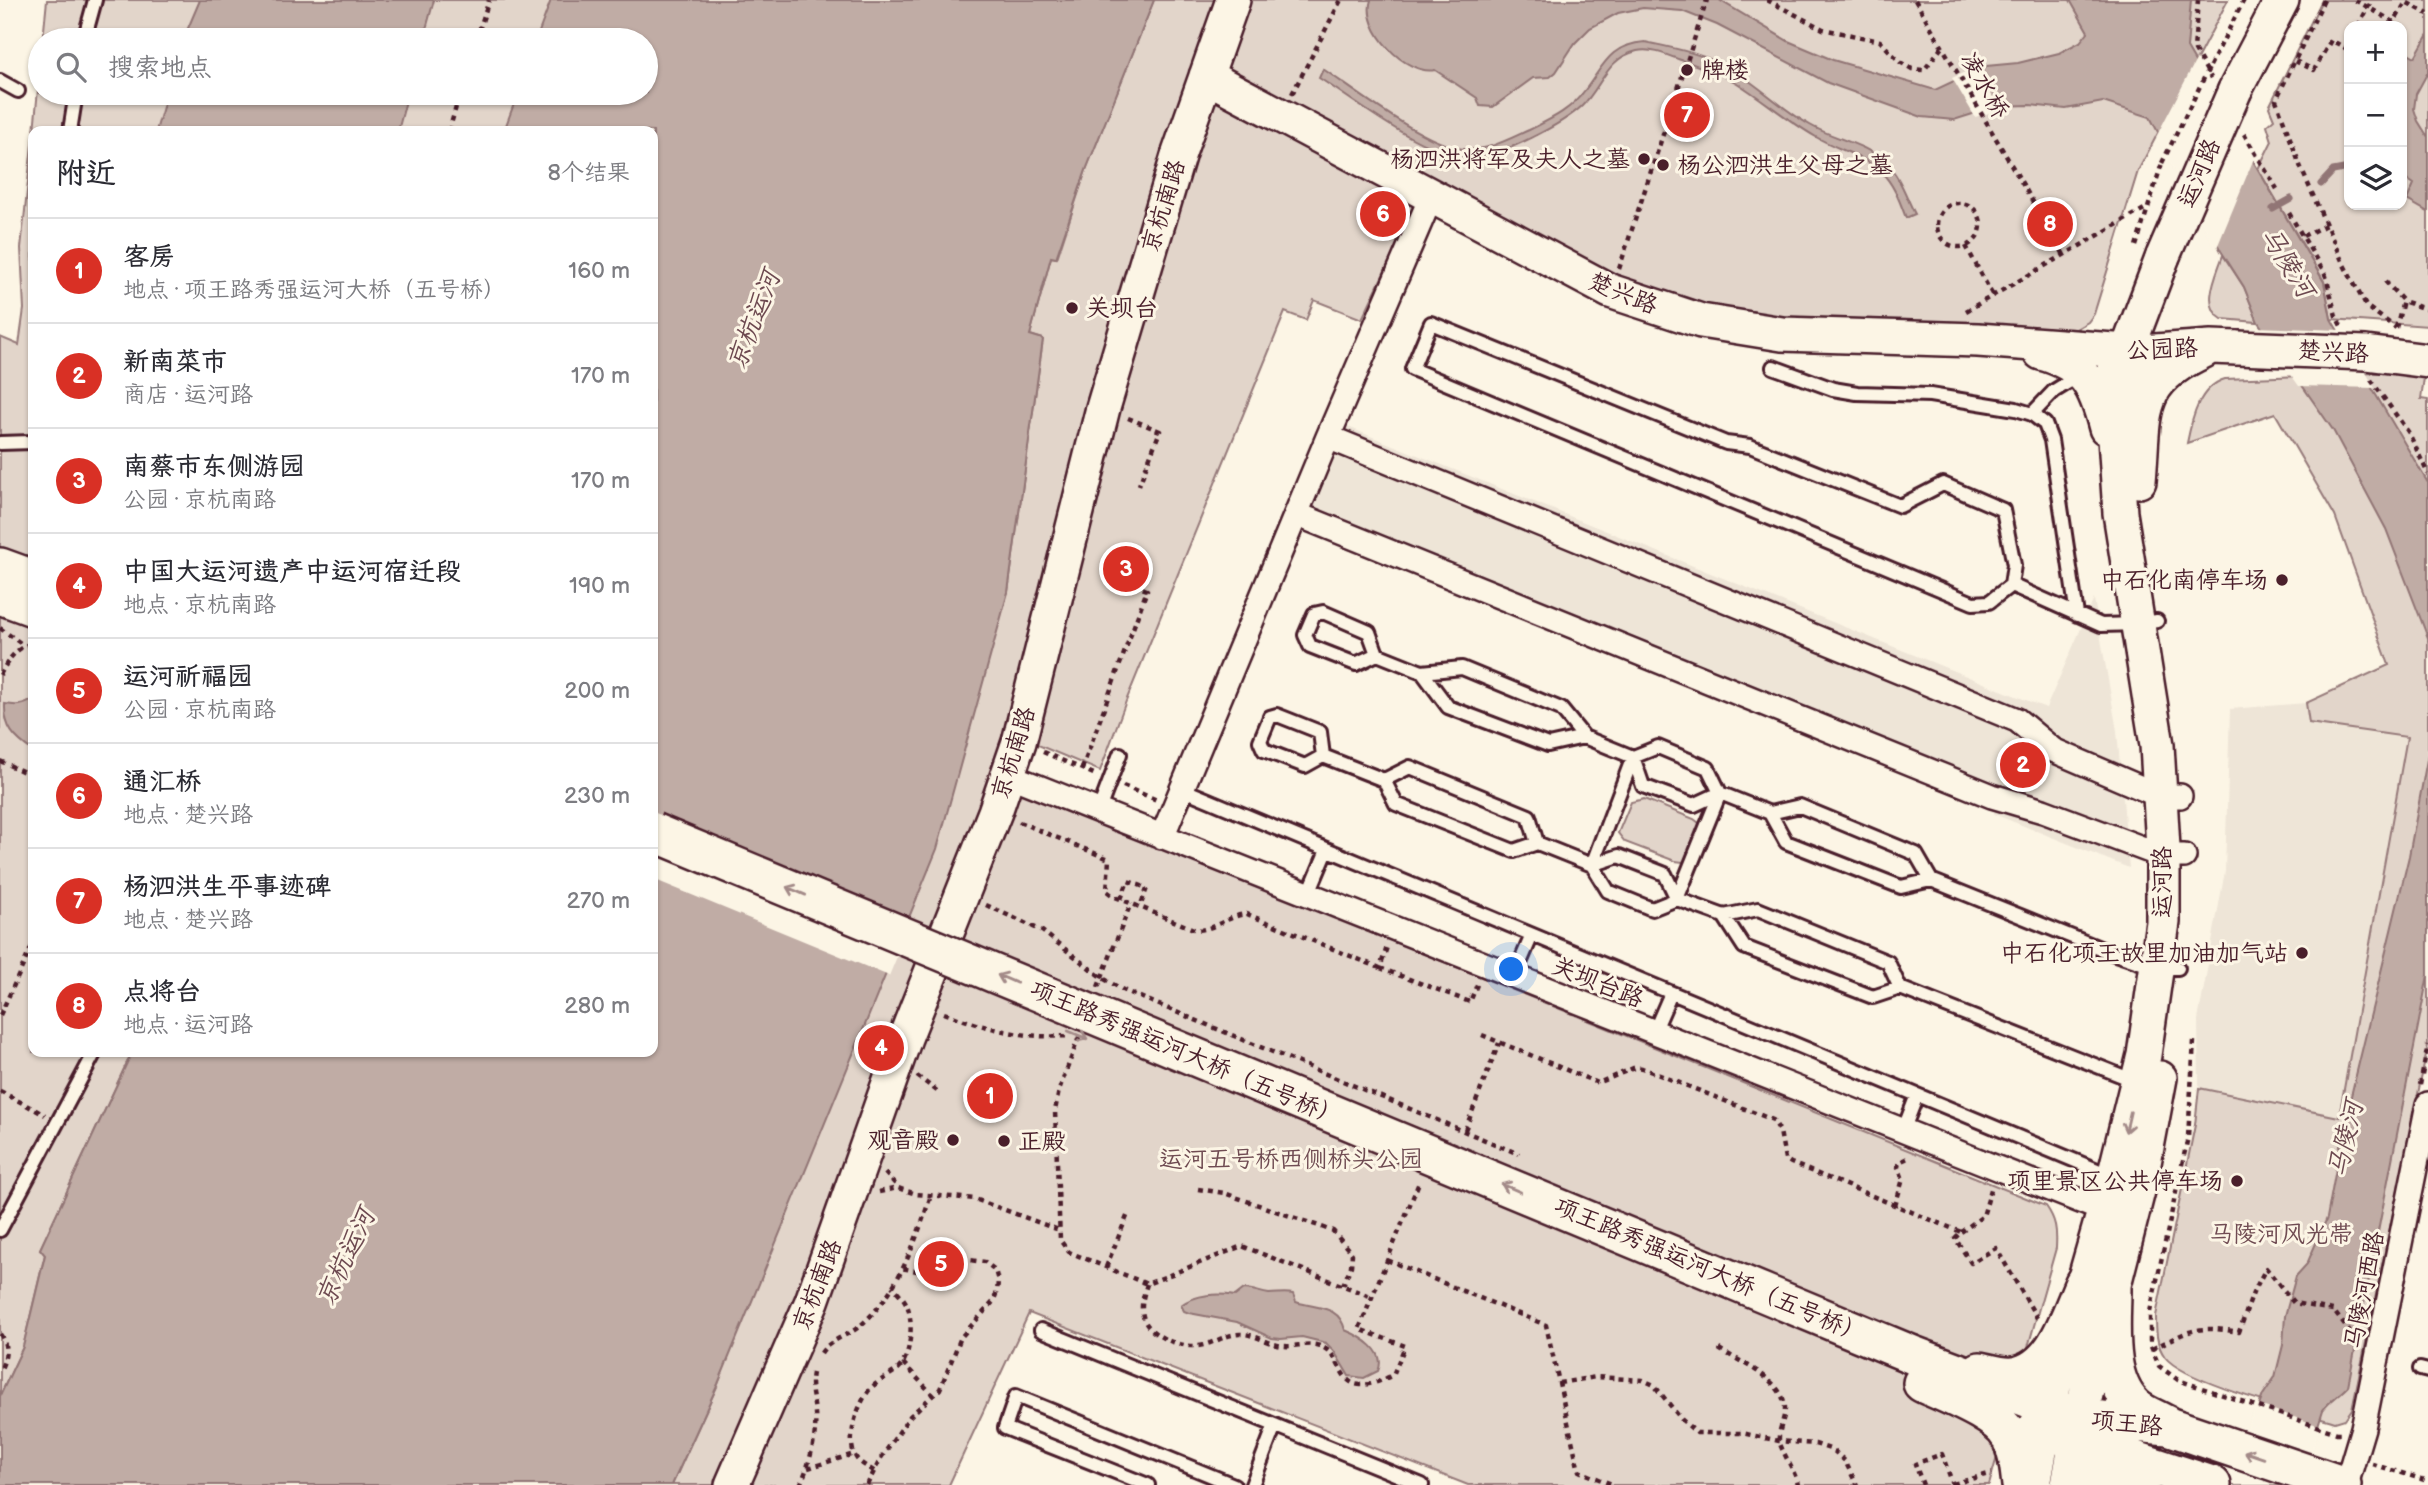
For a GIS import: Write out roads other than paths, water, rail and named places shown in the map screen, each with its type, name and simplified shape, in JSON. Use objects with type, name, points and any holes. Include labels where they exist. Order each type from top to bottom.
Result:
[{"type":"main road","points":[[0,566],[28,577]]},
{"type":"main road","points":[[0,595],[28,605]]},
{"type":"main road","name":"项王路秀强运河大桥（五号桥）","points":[[658,834],[1917,1369]]},
{"type":"main road","name":"项王路秀强运河大桥（五号桥）","points":[[658,861],[1917,1369]]},
{"type":"main road","points":[[1917,1369],[2012,1376],[2032,1371],[2050,1354],[2098,1286]]},
{"type":"main road","points":[[2098,1286],[2113,1360],[2125,1395],[2135,1407],[2168,1426]]},
{"type":"main road","points":[[1917,1369],[1998,1421],[2010,1436],[2024,1478]]},
{"type":"main road","name":"项王路","points":[[1917,1369],[2062,1424],[2168,1470],[2212,1485]]},
{"type":"main road","name":"项王路","points":[[2062,1424],[2168,1426],[2344,1485]]},
{"type":"main road","points":[[2088,1485],[2106,1475],[2168,1470]]},
{"type":"street","name":"京杭南路","points":[[732,1485],[812,1301],[919,1004],[1008,775],[1019,742],[1103,408],[1179,153],[1233,0]]},
{"type":"street","name":"运河路","points":[[2068,1485],[2062,1424],[2117,1215],[2141,1179],[2148,1083],[2168,968],[2184,901],[2173,856],[2170,796],[2177,741],[2147,623],[2140,510],[2128,482],[2137,386],[2110,355],[2149,252],[2282,0]]},
{"type":"street","name":"楚兴路","points":[[1206,76],[1610,291],[1701,321],[1782,334],[2005,342],[2110,355]]},
{"type":"street","points":[[1162,837],[1431,197]]},
{"type":"street","name":"楚兴路","points":[[2224,348],[2366,353],[2428,361]]},
{"type":"street","points":[[2128,482],[2149,393],[2171,368],[2224,348]]},
{"type":"street","name":"公园路","points":[[2110,355],[2224,348]]},
{"type":"street","points":[[2110,355],[2101,410],[2128,482]]},
{"type":"street","points":[[1328,438],[2017,720],[2053,750],[2170,796]]},
{"type":"street","points":[[1296,514],[1992,796],[2173,856]]},
{"type":"street","name":"关坝台路","points":[[1008,775],[2117,1215]]},
{"type":"street","name":"运河路","points":[[2117,1215],[2114,1177],[2148,1083]]},
{"type":"street","name":"马陵河西路","points":[[2344,1485],[2362,1428],[2424,1095]]},
{"type":"street","name":"运河路","points":[[2024,1478],[2062,1424]]},
{"type":"lane","points":[[87,28],[95,0]]},
{"type":"lane","points":[[0,81],[18,91]]},
{"type":"lane","points":[[71,126],[74,105]]},
{"type":"lane","points":[[1431,323],[1726,443],[1750,446],[1900,506],[1943,484],[2003,510],[2014,565],[2011,585],[1989,602],[1973,603],[1412,369],[1431,323]]},
{"type":"lane","points":[[2032,414],[2054,391],[2110,355]]},
{"type":"lane","points":[[1773,367],[1833,389],[1857,393],[1930,395],[2016,409],[2032,414],[2045,424],[2051,440],[2077,615]]},
{"type":"lane","points":[[0,443],[28,442]]},
{"type":"lane","points":[[2011,585],[2101,625],[2147,623]]},
{"type":"lane","points":[[1377,654],[1356,664],[1310,646],[1305,635],[1314,614],[1323,612],[1368,632],[1377,654],[1422,672],[1462,668],[1561,709],[1584,737],[1633,757],[1658,747],[1708,768],[1720,793],[1770,813],[1800,806],[1916,854],[1931,880]]},
{"type":"lane","points":[[1422,672],[1448,707],[1548,745],[1584,737]]},
{"type":"lane","points":[[1278,715],[1320,732],[1323,756],[1306,766],[1264,750],[1260,741],[1270,717],[1278,715]]},
{"type":"lane","points":[[1098,811],[1120,754]]},
{"type":"lane","points":[[1323,756],[1384,780],[1396,804],[1514,852],[1537,844],[1592,865],[1608,891],[1652,909],[1678,899],[1724,916],[1758,909],[1888,962],[1900,988]]},
{"type":"lane","points":[[1633,757],[1643,786],[1694,805],[1720,793]]},
{"type":"lane","points":[[1592,865],[1633,757]]},
{"type":"lane","points":[[1384,780],[1410,767],[1529,816],[1537,844]]},
{"type":"lane","points":[[1182,789],[2114,1177]]},
{"type":"lane","points":[[1678,899],[1720,793]]},
{"type":"lane","points":[[1770,813],[1786,842],[1901,887],[1931,880],[2112,953],[2168,968]]},
{"type":"lane","points":[[1308,895],[1327,850]]},
{"type":"lane","points":[[1592,865],[1619,856],[1665,874],[1678,899]]},
{"type":"lane","points":[[1724,916],[1744,947],[1873,997],[1900,988],[2148,1083]]},
{"type":"lane","points":[[1514,977],[1532,935]]},
{"type":"lane","points":[[1654,1032],[1671,993]]},
{"type":"lane","points":[[0,1230],[93,1057]]},
{"type":"lane","points":[[1903,1130],[1917,1095]]},
{"type":"lane","points":[[1041,1330],[1422,1485]]},
{"type":"lane","points":[[1148,1485],[1005,1428],[1016,1396],[1234,1485]]},
{"type":"lane","points":[[1252,1485],[1275,1425]]},
{"type":"water","points":[[200,0],[434,0],[426,28],[188,28]]},
{"type":"water","name":"京杭运河","points":[[551,0],[1154,0],[1086,170],[1056,258],[1051,257],[1030,335],[1043,339],[1008,592],[937,849],[718,1384],[672,1485],[0,1485],[0,1396],[23,1347],[45,1255],[40,1249],[130,1057],[658,1057],[658,126],[506,126],[514,105],[658,105],[658,28],[540,28]]},
{"type":"water","name":"马陵河","points":[[1371,0],[1719,0],[1788,41],[1833,60],[1935,90],[1986,66],[2018,63],[2059,53],[2080,42],[2088,32],[2070,0],[2191,0],[2187,48],[2324,282],[2331,319],[2428,483],[2428,638],[2386,529],[2333,430],[2258,322],[2244,287],[2221,251],[2150,117],[2103,102],[2066,109],[2030,105],[1998,106],[1954,120],[1922,117],[1828,83],[1717,25],[1682,11],[1643,8],[1618,13],[1590,28],[1575,43],[1550,77],[1533,78],[1493,107],[1480,106],[1477,98],[1435,70],[1411,66],[1388,48],[1373,24]]},
{"type":"water","points":[[2428,34],[2428,72],[2416,94],[2414,109],[2428,137],[2428,212],[2407,200],[2414,184],[2407,179],[2407,52],[2415,57]]},
{"type":"water","points":[[1645,42],[1692,53],[1726,66],[1810,125],[1878,156],[1895,174],[1915,214],[1906,218],[1890,182],[1866,161],[1806,131],[1730,79],[1658,52],[1637,51],[1618,60],[1589,98],[1571,115],[1516,145],[1481,156],[1462,156],[1427,146],[1319,78],[1323,69],[1391,116],[1429,138],[1463,149],[1480,149],[1505,141],[1560,113],[1579,97],[1615,52],[1623,47]]},
{"type":"water","points":[[164,105],[405,105],[399,126],[157,126]]},
{"type":"water","points":[[1379,193],[1402,205],[1387,235],[1364,223]]},
{"type":"water","points":[[27,703],[28,748],[8,726],[5,712],[5,704]]},
{"type":"water","name":"马陵河","points":[[2428,754],[2428,975],[2348,1386],[2323,1410],[2299,1485],[2230,1485],[2263,1395],[2275,1377],[2283,1345],[2285,1316],[2296,1276],[2307,1264],[2327,1218],[2344,1125],[2409,856]]},
{"type":"water","points":[[1244,1289],[1269,1294],[1293,1294],[1296,1302],[1333,1312],[1345,1330],[1365,1341],[1376,1351],[1380,1364],[1378,1371],[1364,1378],[1349,1376],[1326,1343],[1302,1337],[1272,1338],[1237,1322],[1189,1313],[1184,1311],[1181,1305],[1207,1295],[1235,1296]]},
{"type":"waterway","points":[[2321,184],[2333,171],[2344,169]]},
{"type":"waterway","points":[[2273,209],[2291,199]]},
{"type":"place","name":"牌楼","points":[[1687,70]]},
{"type":"place","name":"杨泗洪生平事迹碑","points":[[1687,115]]},
{"type":"place","name":"杨泗洪将军及夫人之墓","points":[[1644,159]]},
{"type":"place","name":"杨公泗洪生父母之墓","points":[[1663,165]]},
{"type":"place","name":"通汇桥","points":[[1383,214]]},
{"type":"place","name":"点将台","points":[[2050,224]]},
{"type":"place","name":"关坝台","points":[[1072,308]]},
{"type":"place","name":"南蔡市东侧游园","points":[[1126,569]]},
{"type":"place","name":"中石化南停车场","points":[[2282,580]]},
{"type":"place","name":"新南菜市","points":[[2023,765]]},
{"type":"place","name":"中石化项王故里加油加气站","points":[[2302,953]]},
{"type":"place","name":"中国大运河遗产中运河宿迁段","points":[[881,1048]]},
{"type":"place","name":"客房","points":[[990,1096]]},
{"type":"place","name":"观音殿","points":[[953,1140]]},
{"type":"place","name":"正殿","points":[[1004,1141]]},
{"type":"place","name":"项里景区公共停车场","points":[[2237,1181]]},
{"type":"place","name":"运河祈福园","points":[[941,1264]]},
{"type":"park label","name":"运河五号桥西侧桥头公园","points":[[1291,1159]]},
{"type":"park label","name":"马陵河风光带","points":[[2281,1234]]}]
